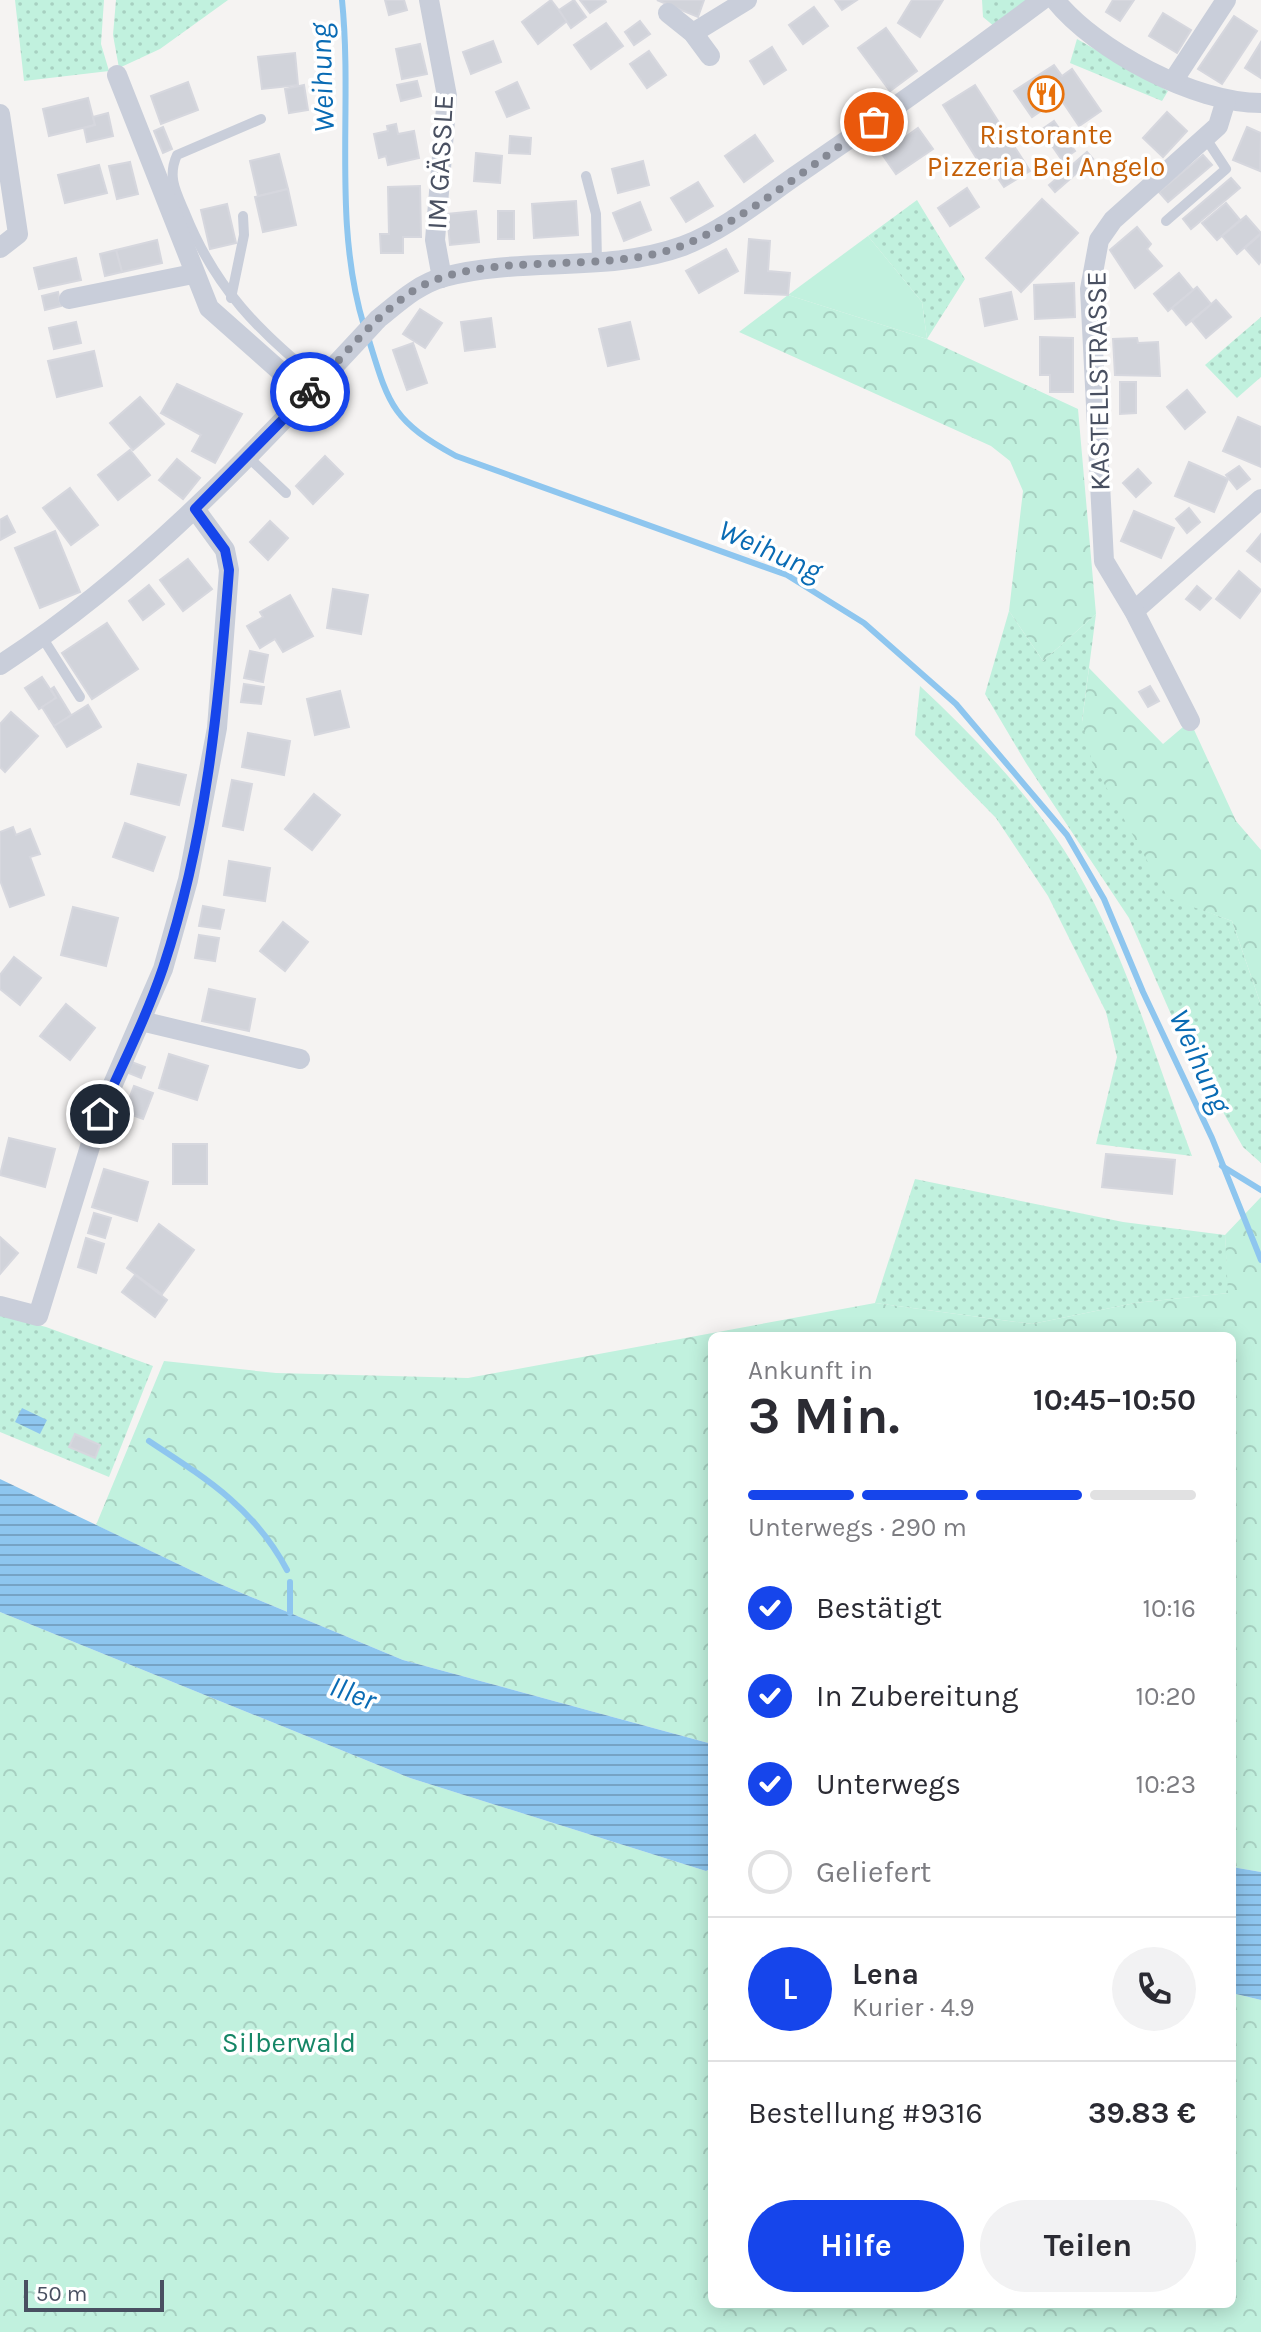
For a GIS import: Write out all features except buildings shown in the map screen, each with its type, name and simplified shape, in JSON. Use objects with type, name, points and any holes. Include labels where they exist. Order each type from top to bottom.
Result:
[{"type":"street","name":"IM GÄSSLE","points":[[429,0],[447,96],[435,240],[442,278]]},
{"type":"street","points":[[693,33],[747,0]]},
{"type":"street","points":[[0,665],[105,589],[195,509],[378,319],[412,292],[442,278],[484,270],[641,259],[685,245],[734,217],[950,69],[1042,0]]},
{"type":"street","points":[[1055,0],[1067,15],[1097,37],[1173,81],[1226,100],[1261,103]]},
{"type":"street","points":[[1173,81],[1226,0]]},
{"type":"street","points":[[668,13],[693,33],[710,56]]},
{"type":"street","points":[[117,75],[209,308],[313,388]]},
{"type":"street","name":"KASTELLSTRASSE","points":[[1190,721],[1134,611],[1104,561],[1090,289],[1099,240],[1113,220],[1218,126],[1226,100]]},
{"type":"street","points":[[0,114],[18,234],[0,248]]},
{"type":"street","points":[[69,299],[193,274]]},
{"type":"street","points":[[1134,611],[1261,499]]},
{"type":"street","points":[[0,1306],[38,1316],[100,1114],[163,969],[188,880],[217,728],[229,570],[225,550],[195,509]]},
{"type":"street","points":[[141,1021],[300,1059]]},
{"type":"lane","points":[[261,119],[177,155],[170,169],[173,186],[196,241],[231,298],[313,388]]},
{"type":"lane","points":[[1166,221],[1226,169],[1205,137]]},
{"type":"lane","points":[[586,176],[596,214],[597,262]]},
{"type":"lane","points":[[231,298],[244,235],[243,216]]},
{"type":"lane","points":[[247,456],[286,493]]},
{"type":"lane","points":[[42,637],[80,697]]},
{"type":"green space","points":[[15,0],[104,0],[101,44],[109,71],[24,81]]},
{"type":"green space","points":[[116,0],[228,0],[160,49],[119,68],[113,35]]},
{"type":"green space","points":[[982,0],[1029,0],[995,27],[983,17]]},
{"type":"green space","points":[[1077,39],[1168,91],[1162,101],[1070,63]]},
{"type":"green space","points":[[917,200],[965,279],[927,339],[922,302],[868,236]]},
{"type":"green space","points":[[868,236],[922,302],[927,339],[788,295]]},
{"type":"green space","points":[[788,295],[927,339],[1078,409],[1096,614],[1043,661],[1009,611],[1023,491],[1010,461],[991,446],[739,332]]},
{"type":"green space","points":[[1261,317],[1261,377],[1237,398],[1205,365]]},
{"type":"green space","points":[[1009,611],[1043,661],[1096,614],[1082,721],[1168,897],[1232,921],[1261,1005],[1261,1163],[1243,1147],[1183,1042],[1129,918],[1026,763],[985,694]]},
{"type":"green space","points":[[1089,668],[1163,744],[1190,721],[1236,821],[1261,850],[1261,1005],[1232,921],[1168,898],[1092,762],[1082,722]]},
{"type":"green space","points":[[920,686],[1011,779],[1058,841],[1080,877],[1118,954],[1192,1156],[1096,1144],[1117,1057],[1106,1012],[1048,896],[996,818],[915,735]]},
{"type":"green space","points":[[915,1179],[1123,1222],[1225,1235],[1229,1293],[1135,1303],[1032,1324],[875,1303]]},
{"type":"green space","points":[[1261,1197],[1261,1872],[1236,1868],[1236,1332],[718,1332],[875,1303],[1032,1324],[1135,1303],[1228,1293],[1225,1235]]},
{"type":"green space","points":[[0,1315],[46,1327],[153,1366],[109,1477],[0,1432]]},
{"type":"green space","points":[[708,1334],[708,1743],[403,1660],[220,1584],[96,1525],[164,1361],[276,1373],[468,1378]]},
{"type":"green space","name":"Silberwald","points":[[0,1612],[410,1778],[708,1870],[708,2308],[1236,2308],[1236,1994],[1261,2000],[1261,2332],[0,2332]]},
{"type":"water","points":[[22,1408],[47,1420],[40,1434],[15,1422]]},
{"type":"water","name":"Iller","points":[[0,1479],[220,1584],[403,1660],[708,1743],[708,1870],[410,1778],[0,1612]]},
{"type":"water","points":[[1236,1868],[1261,1872],[1261,2000],[1236,1994]]},
{"type":"waterway","name":"Weihung","points":[[342,0],[346,205],[354,286],[364,326]]},
{"type":"waterway","name":"Weihung","points":[[368,337],[381,379],[396,408],[418,432],[434,443],[456,456],[787,575],[864,623],[956,704],[1067,835],[1104,899],[1143,992],[1212,1138],[1261,1260]]},
{"type":"waterway","name":"Weihung","points":[[1222,1166],[1261,1190]]},
{"type":"waterway","points":[[149,1441],[227,1496],[260,1529],[287,1570]]},
{"type":"waterway","points":[[290,1582],[290,1613]]},
{"type":"way so far","points":[[310,392],[378,319],[412,292],[442,278],[484,270],[641,259],[685,245],[734,217],[874,122]]},
{"type":"place","name":"Ristorante Pizzeria Bei Angelo","points":[[1046,94]]},
{"type":"route","points":[[100,1114],[163,969],[188,880],[217,728],[229,570],[225,550],[215,532],[195,509],[310,392]]}]
